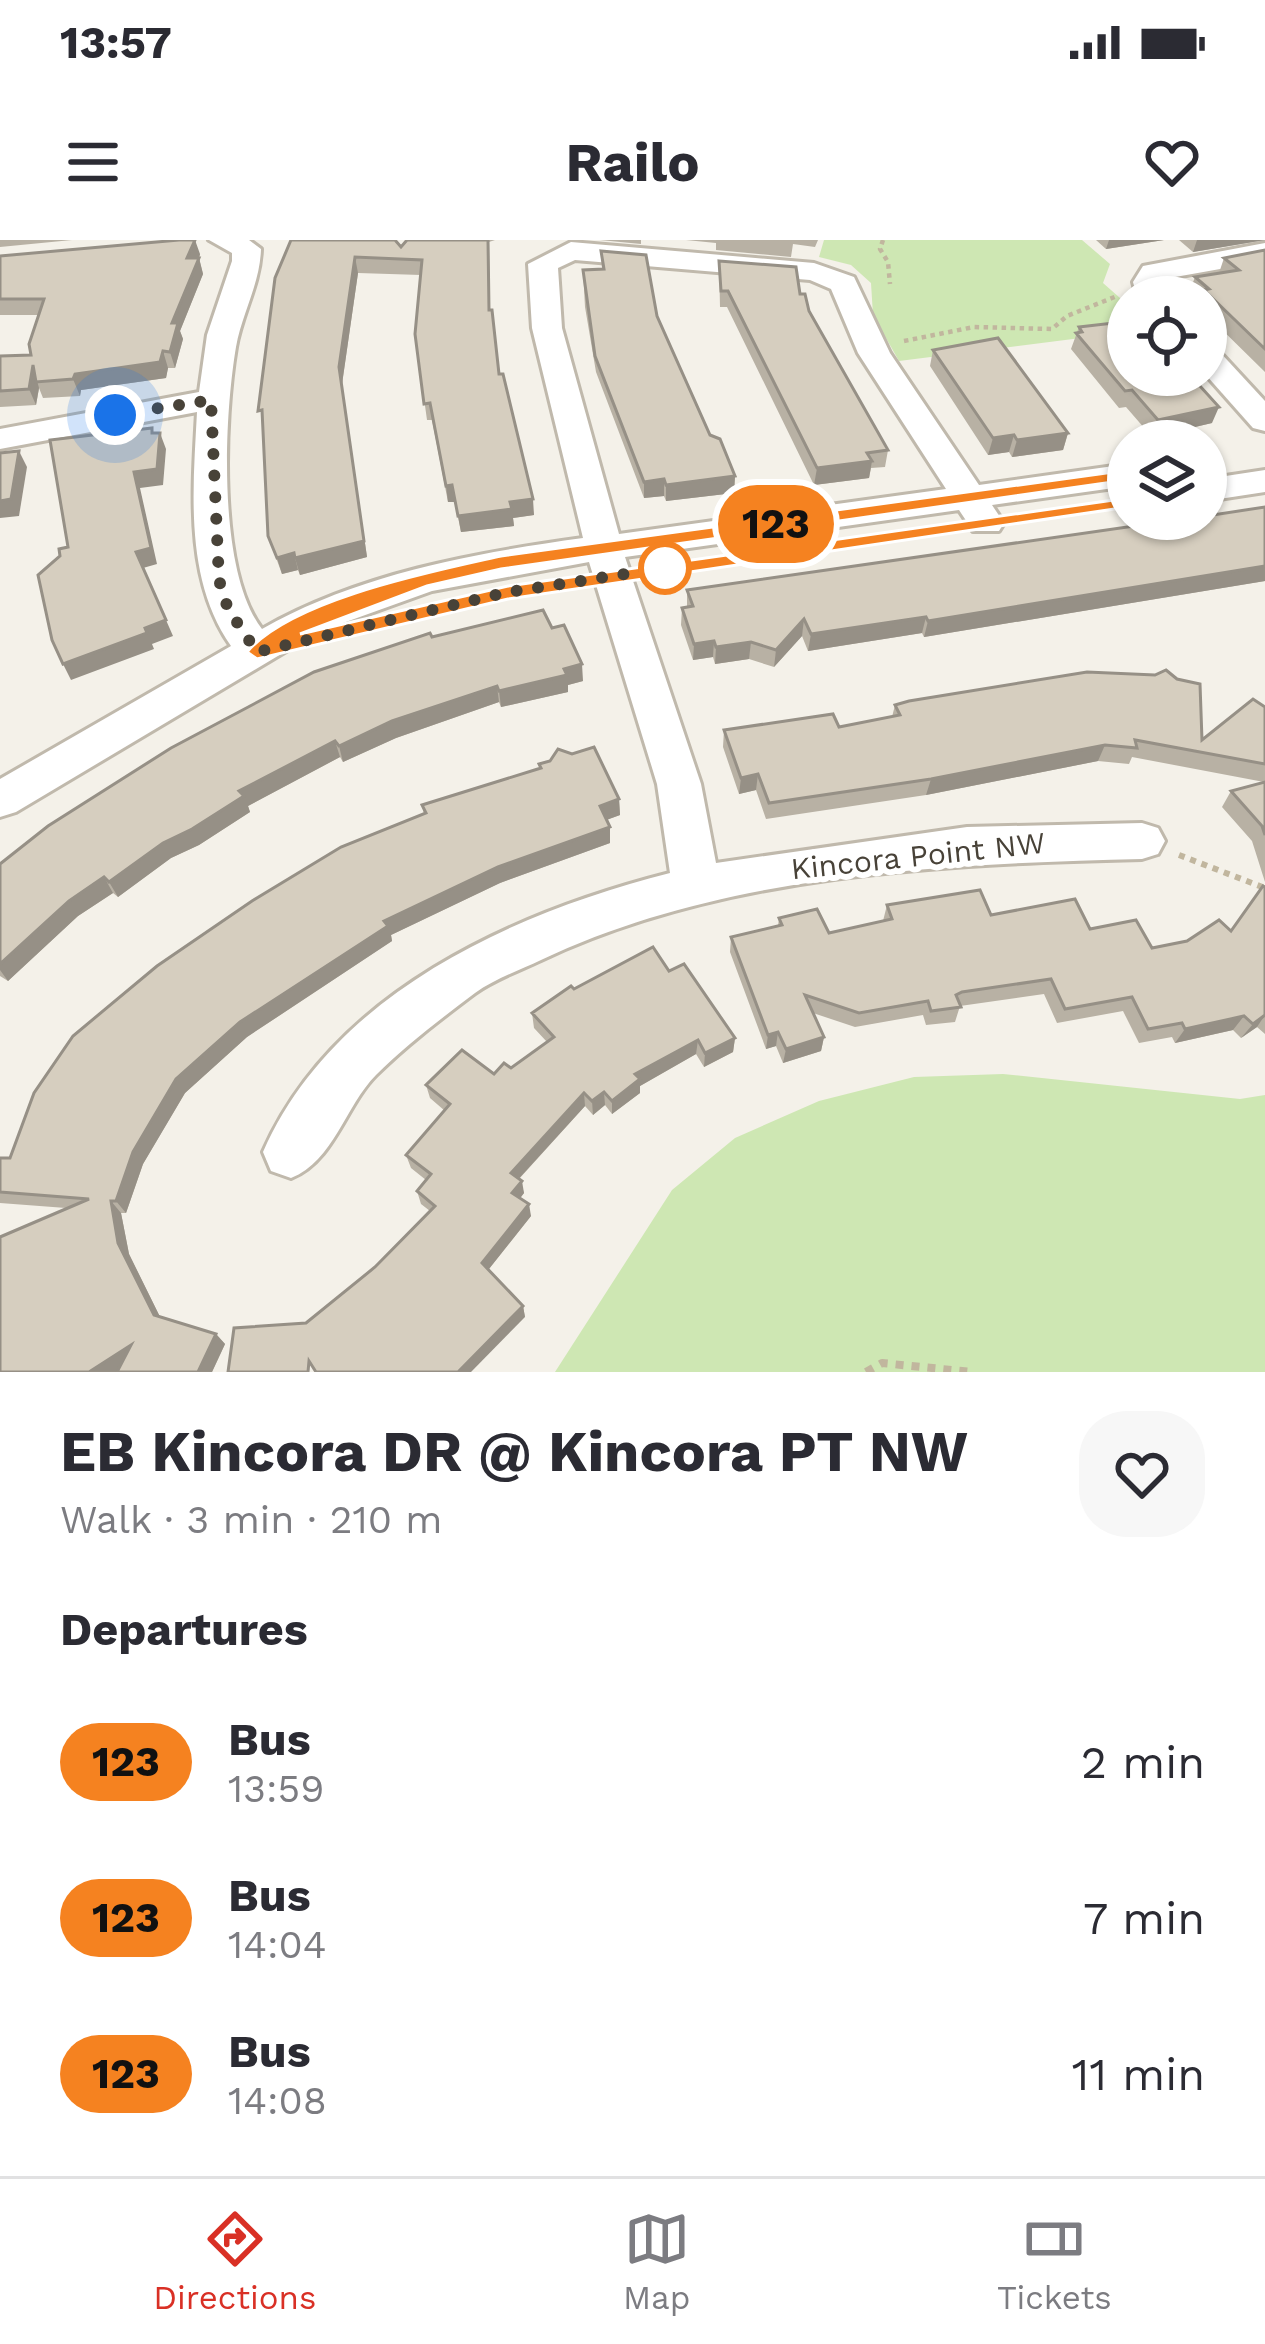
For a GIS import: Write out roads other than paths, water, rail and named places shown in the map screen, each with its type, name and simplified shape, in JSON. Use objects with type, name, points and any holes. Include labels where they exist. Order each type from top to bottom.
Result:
[{"type":"street","points":[[199,241],[220,240],[247,249],[248,265],[221,341],[211,400],[219,580],[228,609],[257,652]]},
{"type":"street","points":[[696,886],[679,784],[608,561],[547,328],[543,264],[571,251],[814,272],[844,284],[874,353],[977,510]]},
{"type":"street","points":[[1151,276],[1265,252]]},
{"type":"street","points":[[1227,379],[1265,422]]},
{"type":"street","points":[[0,439],[211,400]]},
{"type":"street","points":[[1227,461],[1265,456]]},
{"type":"street","points":[[977,510],[1107,480]]},
{"type":"street","points":[[1227,487],[1265,481]]},
{"type":"street","points":[[0,800],[257,652],[508,592],[608,561],[977,510],[1107,503]]},
{"type":"street","name":"Kincora Point NW","points":[[291,1152],[355,1060],[461,974],[593,913],[696,886],[967,845],[1142,841]]}]
